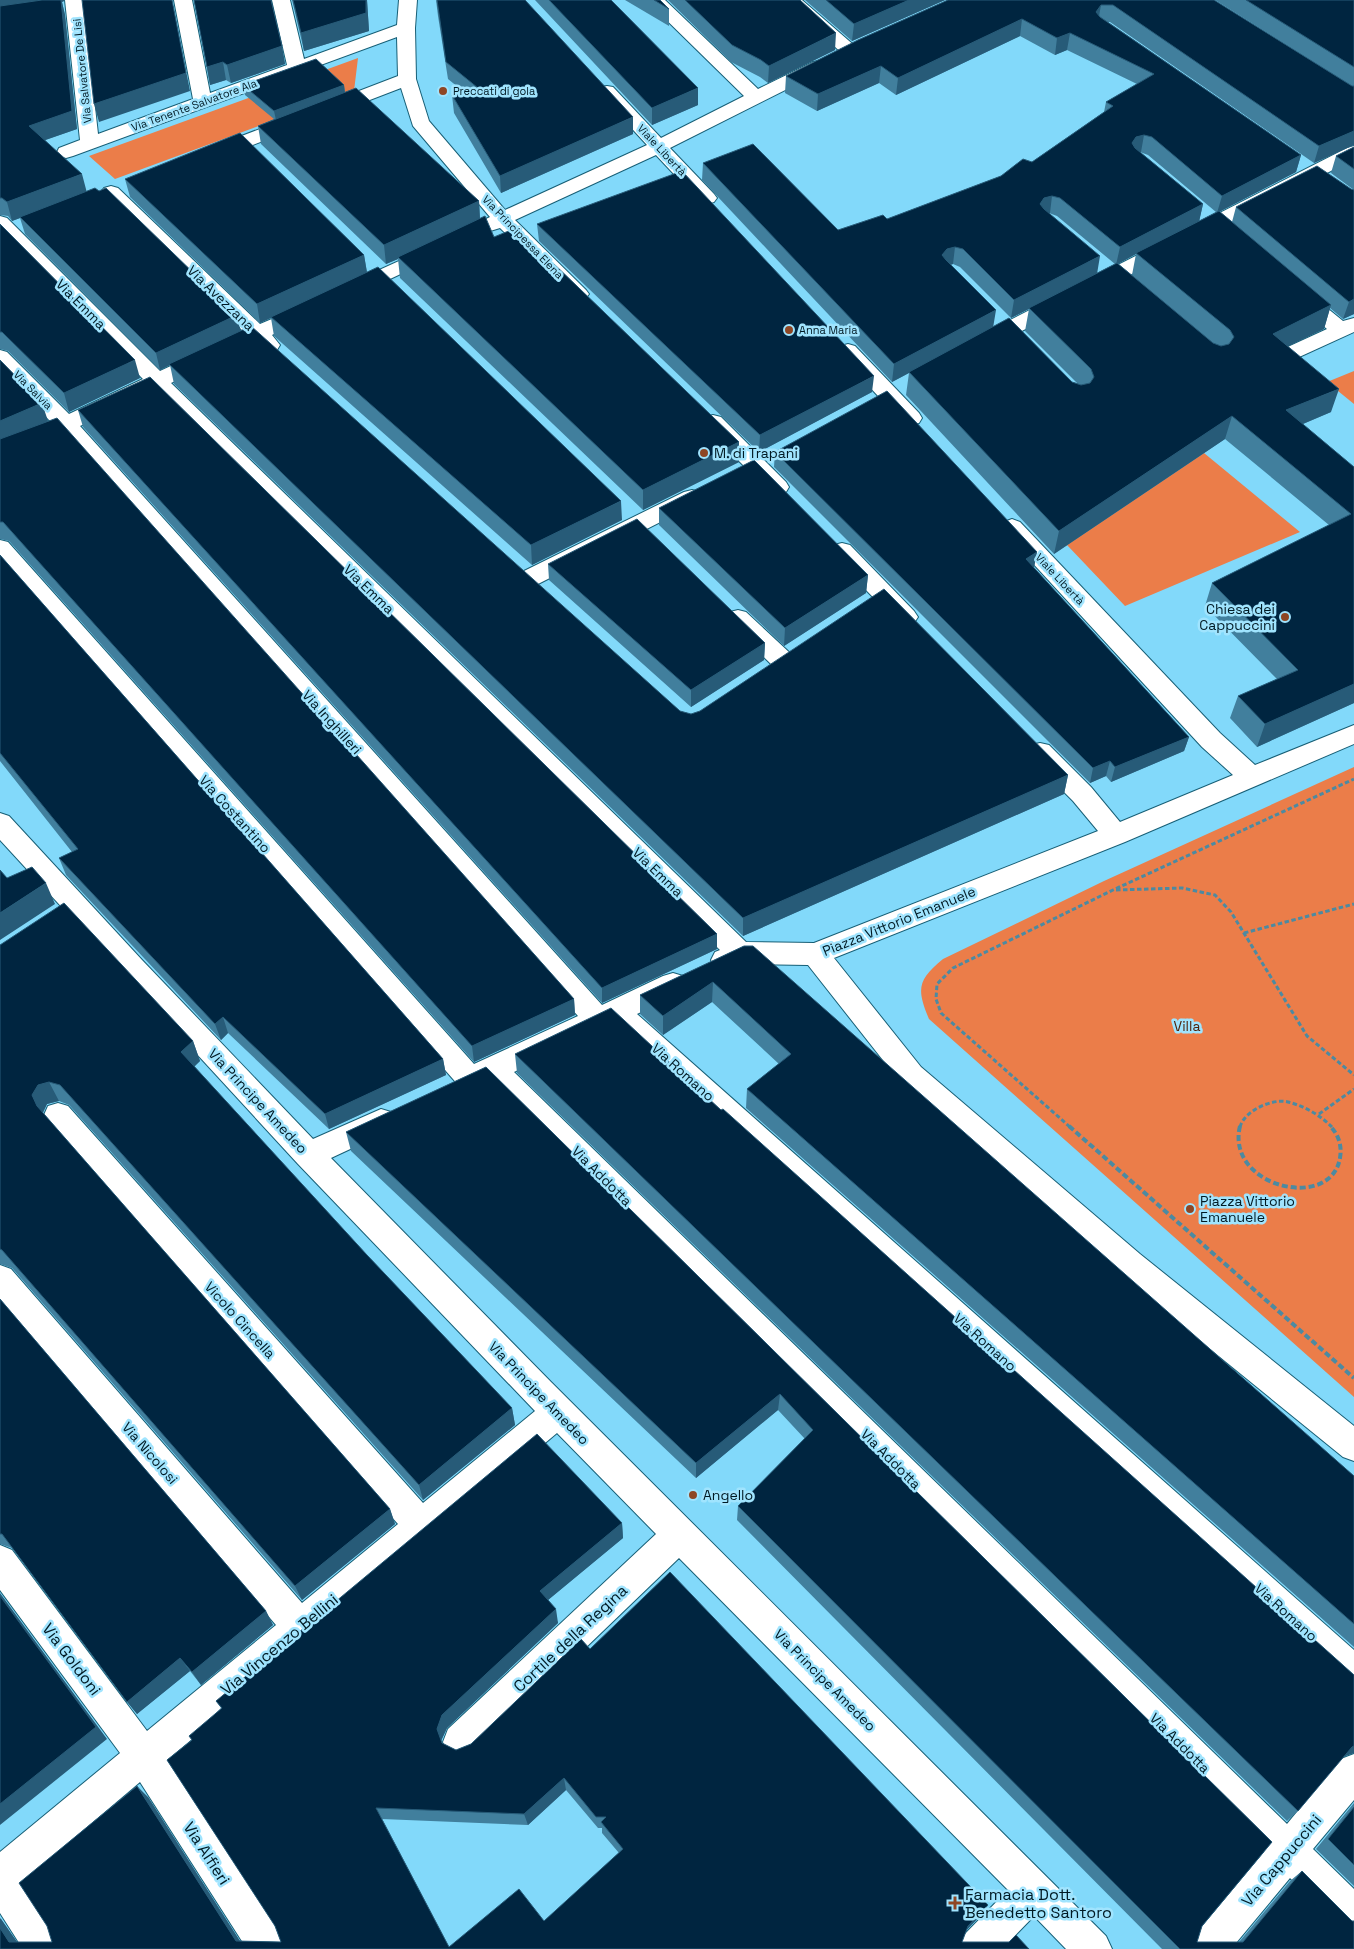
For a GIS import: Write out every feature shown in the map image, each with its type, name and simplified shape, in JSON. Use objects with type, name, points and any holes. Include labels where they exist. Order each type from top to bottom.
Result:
[{"type":"street","points":[[183,0],[203,102]]},
{"type":"street","points":[[281,0],[297,68]]},
{"type":"street","name":"Via Principessa Elena","points":[[410,0],[406,28],[407,80],[420,122],[502,219],[594,308]]},
{"type":"street","points":[[655,0],[755,97]]},
{"type":"street","points":[[792,0],[850,51]]},
{"type":"street","points":[[56,10],[75,3]]},
{"type":"street","name":"Via Salvatore De Lisi","points":[[75,3],[90,143]]},
{"type":"street","name":"Via Tenente Salvatore Ala","points":[[66,152],[406,28]]},
{"type":"street","points":[[0,452],[66,424],[659,146],[755,97],[866,44]]},
{"type":"street","name":"Viale Libertà","points":[[593,76],[720,212]]},
{"type":"street","points":[[192,161],[252,147],[407,80]]},
{"type":"street","points":[[965,352],[1354,152]]},
{"type":"street","name":"Via Avezzana","points":[[110,192],[257,334],[287,360]]},
{"type":"street","name":"Via Emma","points":[[9,228],[157,381],[740,953]]},
{"type":"street","points":[[1282,280],[1348,327],[1286,356]]},
{"type":"street","points":[[834,336],[921,429]]},
{"type":"street","name":"Via Salvia","points":[[0,357],[66,424]]},
{"type":"street","points":[[700,410],[757,464],[790,499]]},
{"type":"street","name":"Via Inghilleri","points":[[66,424],[606,1015]]},
{"type":"street","points":[[530,578],[715,486]]},
{"type":"street","name":"Viale Libertà","points":[[1002,516],[1210,740],[1252,778]]},
{"type":"street","points":[[830,540],[876,599],[918,628]]},
{"type":"street","name":"Via Costantino","points":[[0,548],[482,1074]]},
{"type":"street","points":[[725,606],[782,660]]},
{"type":"street","name":"Piazza Vittorio Emanuele","points":[[1354,734],[1116,835],[815,954],[911,1075],[1129,1264],[1354,1446]]},
{"type":"street","points":[[1027,739],[1082,794],[1116,835]]},
{"type":"street","name":"Via Principe Amedeo","points":[[0,823],[308,1155],[558,1412],[1093,1949]]},
{"type":"street","points":[[53,921],[75,906]]},
{"type":"street","points":[[443,1092],[740,953],[815,954]]},
{"type":"street","name":"Via Romano","points":[[606,1015],[1354,1673]]},
{"type":"street","name":"Via Addotta","points":[[482,1074],[1289,1850],[1354,1915]]},
{"type":"street","points":[[308,1155],[407,1109]]},
{"type":"street","name":"Vicolo Cincella","points":[[58,1115],[421,1525]]},
{"type":"street","name":"Via Nicolosi","points":[[0,1279],[300,1627]]},
{"type":"street","name":"Via Vincenzo Bellini","points":[[0,1877],[558,1412]]},
{"type":"street","name":"Cortile della Regina","points":[[460,1742],[679,1534]]},
{"type":"street","name":"Via Goldoni","points":[[0,1562],[144,1756]]},
{"type":"street","name":"Via Alfieri","points":[[144,1756],[270,1949]]},
{"type":"street","name":"Via Cappuccini","points":[[1207,1949],[1354,1772]]},
{"type":"street","points":[[0,1877],[45,1949]]},
{"type":"street","points":[[976,1949],[1034,1890]]},
{"type":"path","points":[[1354,779],[1113,890],[953,968],[937,984],[936,999],[941,1013],[1354,1378]]},
{"type":"path","points":[[1113,890],[1182,888],[1215,896],[1231,912],[1307,1036],[1354,1074]]},
{"type":"path","points":[[1244,933],[1354,904]]},
{"type":"path","points":[[1319,1114],[1354,1090]]},
{"type":"path","points":[[1285,1101],[1302,1105],[1319,1114],[1331,1126],[1339,1140],[1341,1156],[1337,1169],[1327,1180],[1313,1187],[1296,1190],[1278,1186],[1262,1178],[1249,1168],[1240,1154],[1236,1140],[1238,1127],[1244,1115],[1255,1107],[1269,1102],[1285,1101]]},
{"type":"green space","points":[[358,58],[354,91],[115,179],[89,156]]},
{"type":"green space","points":[[1354,371],[1354,404],[1327,382]]},
{"type":"green space","points":[[1204,453],[1300,532],[1125,606],[1067,545]]},
{"type":"green space","name":"Villa","points":[[1354,767],[1354,1397],[929,1019],[921,992],[924,979],[928,973],[943,959],[1104,881]]},
{"type":"building","points":[[42,0],[61,0],[72,111],[29,126],[82,174],[7,202],[0,198],[0,6]]},
{"type":"building","points":[[82,0],[172,0],[186,73],[94,104]]},
{"type":"building","points":[[194,0],[271,0],[282,46],[227,65],[223,62],[207,67]]},
{"type":"building","points":[[293,0],[366,0],[366,13],[301,33]]},
{"type":"building","points":[[437,0],[525,0],[633,117],[500,176],[452,95],[478,88],[446,62]]},
{"type":"building","points":[[549,0],[611,0],[698,88],[652,108]]},
{"type":"building","points":[[654,0],[660,0],[669,9]]},
{"type":"building","points":[[685,0],[800,0],[836,33],[769,66],[732,45]]},
{"type":"building","points":[[826,0],[909,0],[854,24]]},
{"type":"building","points":[[948,0],[1214,0],[1354,86],[1354,131],[1319,146],[1113,5],[1101,5],[1096,12],[1100,17],[1301,155],[1222,196],[1152,137],[1144,135],[1136,137],[1132,143],[1135,148],[1203,204],[1120,247],[1060,198],[1052,196],[1044,198],[1040,204],[1044,209],[1100,256],[1014,300],[963,249],[955,247],[947,249],[942,255],[946,260],[996,310],[894,364],[703,163],[753,144],[838,230],[883,215],[887,219],[1001,176],[1023,159],[1032,162],[1113,106],[1106,102],[1154,74],[1070,33],[1057,38],[1022,19],[898,78],[881,66],[818,94],[786,76],[858,40]]},
{"type":"building","points":[[1246,0],[1354,0],[1354,67]]},
{"type":"building","points":[[316,59],[344,85],[274,111],[243,85]]},
{"type":"building","points":[[356,88],[479,201],[384,245],[258,126]]},
{"type":"building","points":[[240,133],[364,255],[257,304],[125,179]]},
{"type":"building","points":[[1354,147],[1354,169],[1336,156]]},
{"type":"building","points":[[1317,166],[1354,190],[1354,299],[1349,302],[1236,207]]},
{"type":"building","points":[[682,171],[874,376],[760,435],[537,224]]},
{"type":"building","points":[[95,188],[99,191],[106,188],[237,315],[156,353],[20,217]]},
{"type":"building","points":[[1219,211],[1331,305],[1273,334],[1339,389],[1286,410],[1354,467],[1354,684],[1265,724],[1238,696],[1298,670],[1212,583],[1351,514],[1232,416],[1059,531],[909,372],[1009,318],[1072,382],[1081,385],[1090,383],[1094,377],[1091,369],[1029,308],[1117,263],[1213,343],[1221,346],[1229,344],[1234,337],[1230,330],[1136,253]]},
{"type":"building","points":[[485,216],[494,237],[511,230],[561,276],[553,263],[739,442],[643,490],[398,257]]},
{"type":"building","points":[[0,224],[135,360],[64,393],[0,332]]},
{"type":"building","points":[[378,267],[621,501],[531,545],[271,317]]},
{"type":"building","points":[[251,326],[680,711],[691,714],[700,711],[884,589],[1068,775],[743,918],[169,364]]},
{"type":"building","points":[[0,360],[42,403],[0,421]]},
{"type":"building","points":[[150,377],[717,934],[602,988],[78,410]]},
{"type":"building","points":[[887,391],[1037,552],[1026,559],[1189,737],[1115,767],[1110,761],[1093,768],[775,452]]},
{"type":"building","points":[[57,418],[574,999],[472,1046],[3,522],[0,522],[0,439]]},
{"type":"building","points":[[754,460],[868,575],[785,628],[659,508]]},
{"type":"building","points":[[637,519],[765,643],[691,690],[548,564]]},
{"type":"building","points":[[0,555],[443,1059],[325,1114],[223,1017],[215,1024],[59,858],[78,849],[0,753]]},
{"type":"building","points":[[32,867],[46,883],[0,913],[0,870],[7,878]]},
{"type":"building","points":[[64,903],[193,1041],[181,1052],[367,1255],[512,1408],[419,1485],[60,1085],[49,1082],[38,1085],[32,1095],[37,1106],[390,1509],[295,1586],[0,1249],[0,945]]},
{"type":"building","points":[[744,946],[753,946],[1354,1476],[1354,1624],[747,1089],[791,1054],[713,982],[663,1016],[640,995]]},
{"type":"building","points":[[611,1008],[721,1110],[723,1109],[1354,1675],[1354,1746],[1298,1811],[515,1054]]},
{"type":"building","points":[[486,1067],[1272,1842],[1202,1926],[1197,1942],[1243,1942],[1302,1871],[1354,1921],[1354,1949],[1180,1949],[738,1506],[813,1430],[780,1394],[696,1463],[346,1132]]},
{"type":"building","points":[[0,1299],[266,1611],[192,1672],[180,1658],[127,1702],[2,1534],[0,1534]]},
{"type":"building","points":[[537,1434],[622,1523],[540,1591],[556,1609],[442,1715],[437,1729],[442,1743],[456,1750],[471,1744],[581,1639],[590,1649],[670,1572],[988,1905],[968,1926],[962,1942],[1009,1942],[1016,1935],[1029,1949],[0,1949],[0,1928],[9,1942],[52,1942],[47,1926],[19,1883],[137,1786],[236,1941],[281,1942],[275,1926],[167,1760],[192,1740],[189,1736],[222,1708],[216,1701]],"holes":[[[564,1778],[596,1817],[606,1817],[601,1822],[623,1849],[544,1921],[519,1889],[449,1947],[376,1808],[524,1814]]]},
{"type":"building","points":[[0,1596],[96,1727],[0,1804]]},
{"type":"building","points":[[1354,1807],[1354,1865],[1328,1839]]},
{"type":"place","name":"Preccati di gola","points":[[443,91]]},
{"type":"place","name":"Anna Maria","points":[[789,330]]},
{"type":"place","name":"M. di Trapani","points":[[704,453]]},
{"type":"place","name":"Chiesa dei Cappuccini","points":[[1285,617]]},
{"type":"place","name":"Piazza Vittorio Emanuele","points":[[1190,1209]]},
{"type":"place","name":"Angello","points":[[693,1495]]},
{"type":"place","name":"Farmacia Dott. Benedetto Santoro","points":[[955,1903]]}]
